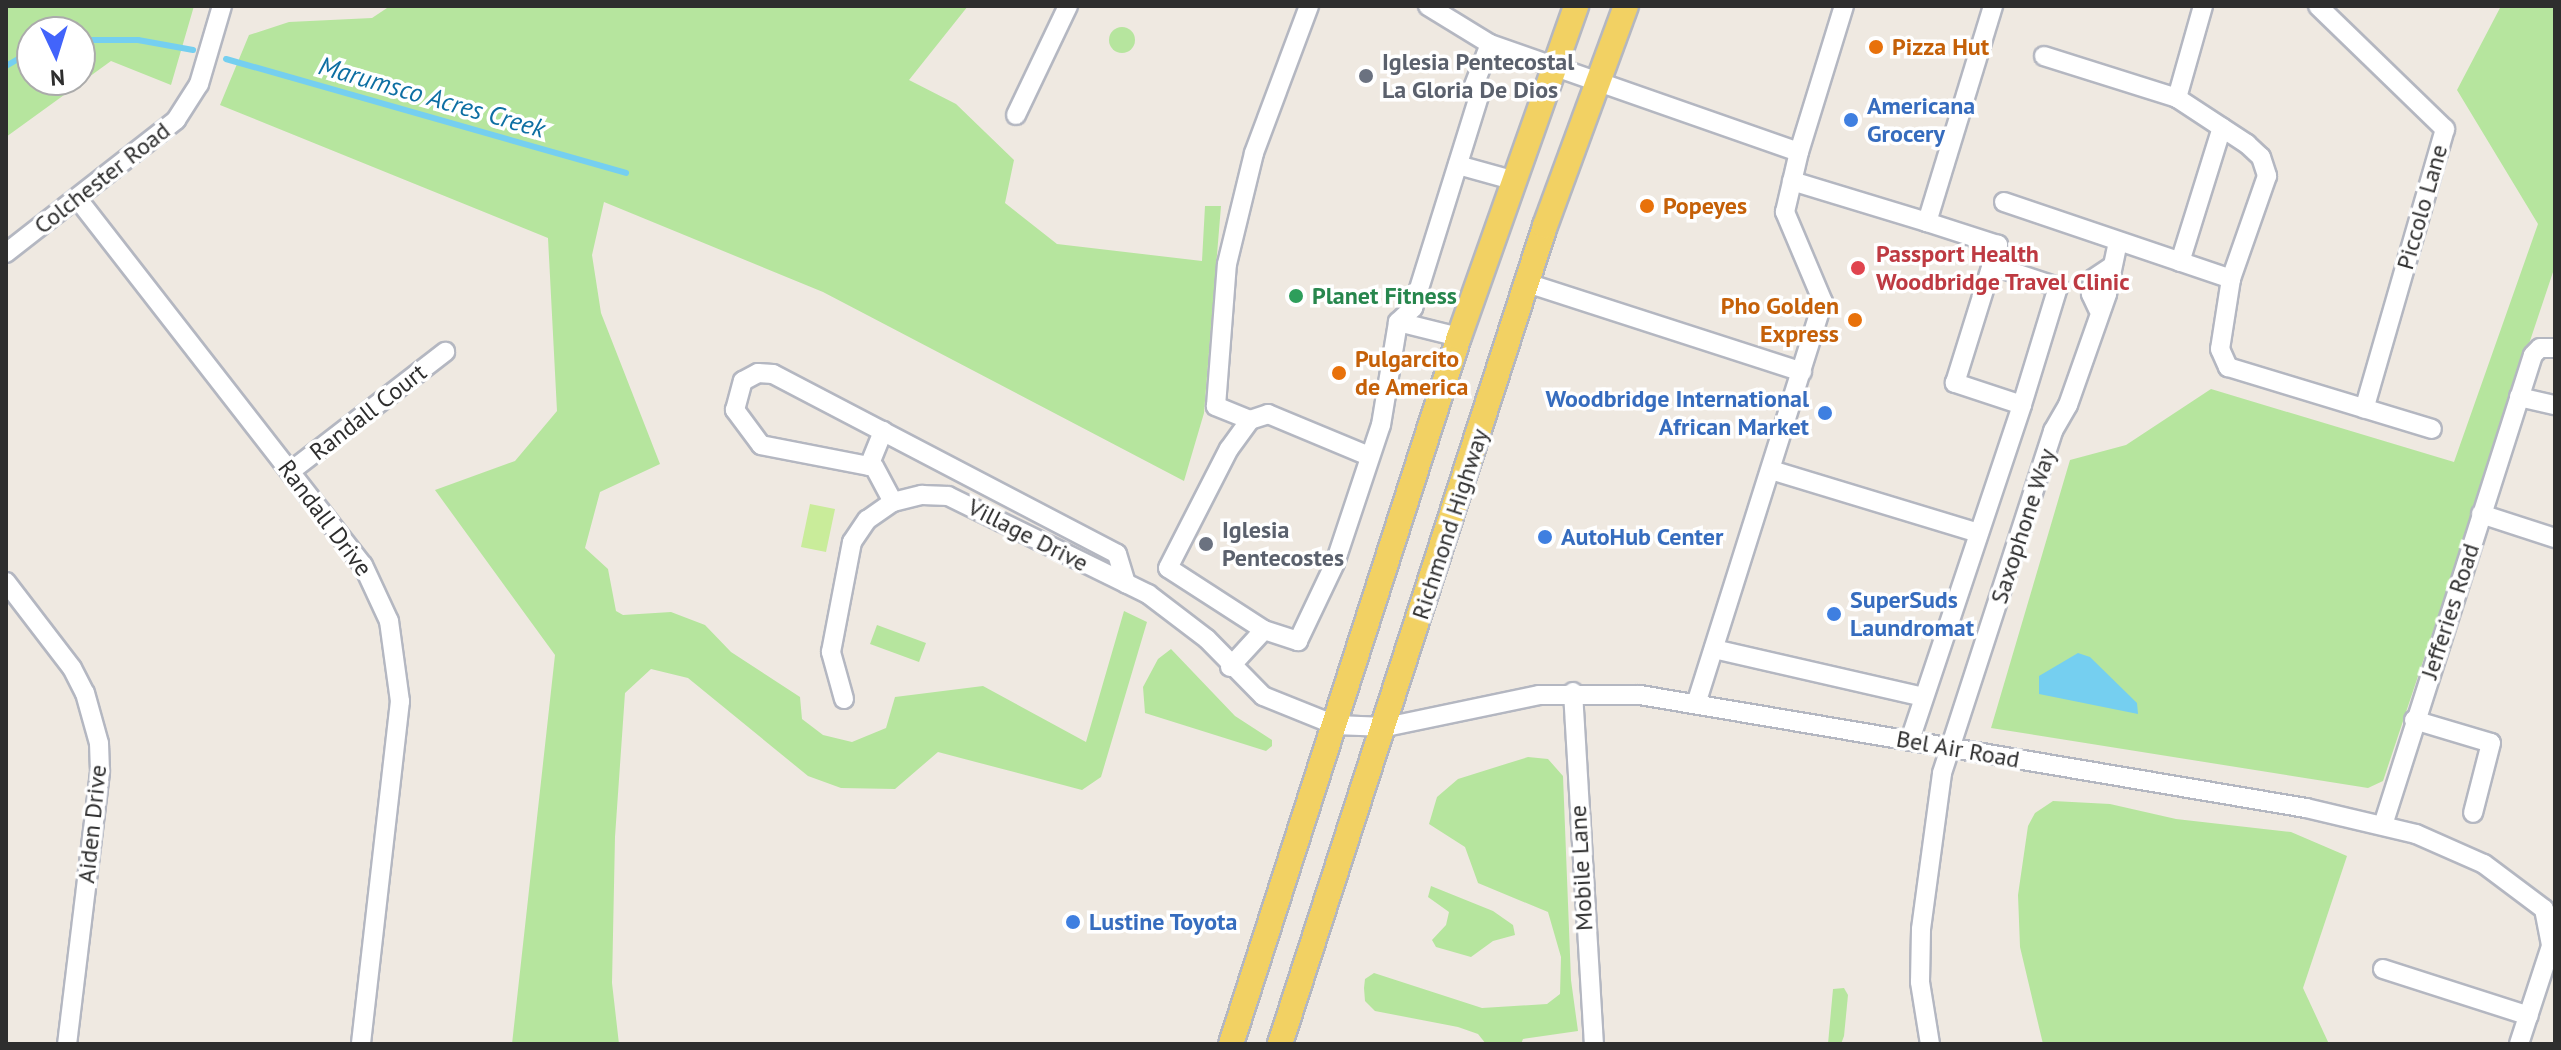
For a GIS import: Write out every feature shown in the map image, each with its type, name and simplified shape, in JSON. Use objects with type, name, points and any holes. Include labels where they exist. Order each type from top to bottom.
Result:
[{"type":"main road","name":"Richmond Highway","points":[[1231,1044],[1459,337],[1576,6]]},
{"type":"main road","name":"Richmond Highway","points":[[1280,1044],[1386,727],[1527,283],[1596,82],[1626,6]]},
{"type":"street","name":"Colchester Road","points":[[6,253],[176,120],[199,84],[222,6]]},
{"type":"street","points":[[1016,115],[1068,6]]},
{"type":"street","points":[[1250,420],[1216,406],[1227,264],[1257,144],[1309,6]]},
{"type":"street","points":[[1428,6],[1490,44],[1799,152]]},
{"type":"street","points":[[1696,704],[1823,302],[1786,217],[1799,152],[1844,6]]},
{"type":"street","points":[[1927,222],[1993,6]]},
{"type":"street","points":[[2177,98],[2203,6]]},
{"type":"street","name":"Piccolo Lane","points":[[2318,6],[2445,129],[2364,409]]},
{"type":"street","points":[[1369,456],[1268,414],[1250,420],[1229,449],[1168,568],[1264,630],[1298,641],[1355,510],[1369,456],[1381,425],[1398,322],[1413,308],[1481,90],[1473,88],[1490,44]]},
{"type":"street","points":[[2044,56],[2177,98],[2261,157],[2267,176],[2231,279],[2220,349],[2228,367],[2432,429]]},
{"type":"street","points":[[2180,262],[2222,127]]},
{"type":"street","points":[[1458,165],[1512,180]]},
{"type":"street","points":[[1792,181],[1998,245],[1955,383],[2022,405]]},
{"type":"street","name":"Randall Drive","points":[[77,198],[291,471],[378,592],[399,670],[361,1044]]},
{"type":"street","points":[[2004,202],[2231,279]]},
{"type":"street","name":"Saxophone Way","points":[[1952,746],[2053,431],[2068,405],[2118,242]]},
{"type":"street","points":[[1910,740],[2022,405],[2058,287],[1991,265]]},
{"type":"street","points":[[1527,283],[1802,372]]},
{"type":"street","points":[[1398,322],[1459,337]]},
{"type":"street","name":"Jefferies Road","points":[[2383,825],[2533,355],[2540,348],[2555,348]]},
{"type":"street","name":"Randall Court","points":[[291,471],[445,352]]},
{"type":"street","points":[[844,699],[831,652],[846,560],[867,520],[893,502],[878,471],[869,466],[761,445],[738,419],[738,389],[753,375],[773,374],[1117,554],[1126,584]]},
{"type":"street","points":[[2519,397],[2555,405]]},
{"type":"street","points":[[869,466],[883,431]]},
{"type":"street","points":[[1771,470],[1979,533]]},
{"type":"street","name":"Village Drive","points":[[893,502],[922,495],[956,499],[1126,584],[1175,612],[1263,696],[1335,725]]},
{"type":"street","points":[[2481,514],[2555,538]]},
{"type":"street","name":"Aiden Drive","points":[[6,582],[72,668],[85,693],[99,743],[100,772],[67,1044]]},
{"type":"street","points":[[1175,612],[1195,583]]},
{"type":"street","points":[[1230,667],[1264,630]]},
{"type":"street","points":[[1714,649],[1924,697]]},
{"type":"street","name":"Bel Air Road","points":[[1335,725],[1386,727],[1484,703],[1573,692],[1696,704],[1952,746],[2383,825],[2484,864],[2536,899],[2553,924]]},
{"type":"street","name":"Mobile Lane","points":[[1573,692],[1594,1044]]},
{"type":"street","points":[[2414,720],[2491,743],[2473,813]]},
{"type":"street","points":[[1930,1044],[1920,982],[1921,929],[1942,773],[1952,746]]},
{"type":"street","points":[[2519,1044],[2551,946],[2553,924]]},
{"type":"street","points":[[2383,969],[2529,1016]]},
{"type":"green space","points":[[6,6],[194,6],[171,85],[111,61],[96,72],[96,16],[16,16],[16,96],[63,96],[6,137]]},
{"type":"green space","points":[[390,6],[968,6],[909,80],[956,104],[1014,160],[1005,203],[1057,244],[1202,261],[1205,206],[1221,206],[1204,413],[1184,481],[823,292],[604,202],[592,255],[601,313],[660,464],[600,492],[585,548],[608,569],[616,611],[623,615],[671,612],[705,625],[731,652],[800,697],[802,719],[823,735],[852,742],[886,728],[895,697],[983,686],[1086,742],[1124,611],[1147,622],[1101,777],[1082,790],[938,752],[895,789],[841,788],[808,776],[688,678],[651,669],[625,693],[615,837],[612,983],[619,1044],[512,1044],[555,655],[435,490],[515,461],[557,411],[548,238],[220,105],[249,35],[289,22],[372,18]]},
{"type":"green space","points":[[2501,6],[2555,6],[2555,266],[2383,781],[2368,788],[1991,728],[2070,460],[2126,445],[2211,389],[2454,462],[2538,224],[2457,90]]},
{"type":"green space","points":[[1122,27],[1131,31],[1135,40],[1131,49],[1122,53],[1113,49],[1109,40],[1113,31]]},
{"type":"green space","points":[[810,504],[835,509],[826,552],[801,547]]},
{"type":"green space","points":[[877,625],[926,643],[919,662],[870,644]]},
{"type":"green space","points":[[1171,649],[1235,716],[1272,740],[1272,746],[1266,751],[1145,713],[1143,687],[1158,659]]},
{"type":"green space","points":[[1528,757],[1548,759],[1563,776],[1571,980],[1578,1031],[1523,1039],[1521,1044],[1486,1044],[1478,1034],[1458,1027],[1375,1011],[1365,1001],[1364,988],[1365,979],[1374,973],[1482,1008],[1547,1004],[1560,994],[1561,957],[1548,912],[1478,883],[1465,847],[1429,824],[1437,797],[1458,779]]},
{"type":"green space","points":[[2053,801],[2110,804],[2176,819],[2291,832],[2347,856],[2303,988],[2329,1044],[2043,1044],[2020,947],[2018,895],[2028,826],[2035,813]]},
{"type":"green space","points":[[1431,886],[1493,911],[1513,925],[1515,935],[1493,941],[1471,957],[1436,947],[1432,940],[1446,925],[1449,912],[1428,897]]},
{"type":"green space","points":[[1844,988],[1848,995],[1844,1036],[1841,1044],[1828,1044],[1833,989]]},
{"type":"water","points":[[2078,653],[2090,657],[2137,703],[2138,714],[2039,694],[2039,676]]},
{"type":"waterway","name":"Marumsco Acres Creek","points":[[96,40],[138,40],[193,50]]},
{"type":"waterway","name":"Marumsco Acres Creek","points":[[226,59],[626,173]]},
{"type":"waterway","name":"Marumsco Acres Creek","points":[[6,66],[16,60]]},
{"type":"place","name":"Pizza Hut","points":[[1876,47]]},
{"type":"place","name":"Iglesia Pentecostal La Gloria De Dios","points":[[1366,76]]},
{"type":"place","name":"Americana Grocery","points":[[1851,120]]},
{"type":"place","name":"Popeyes","points":[[1647,206]]},
{"type":"place","name":"Passport Health Woodbridge Travel Clinic","points":[[1858,268]]},
{"type":"place","name":"Planet Fitness","points":[[1296,296]]},
{"type":"place","name":"Pho Golden Express","points":[[1855,320]]},
{"type":"place","name":"Pulgarcito de America","points":[[1339,373]]},
{"type":"place","name":"Woodbridge International African Market","points":[[1825,413]]},
{"type":"place","name":"AutoHub Center","points":[[1545,537]]},
{"type":"place","name":"Iglesia Pentecostes","points":[[1206,544]]},
{"type":"place","name":"SuperSuds Laundromat","points":[[1834,614]]},
{"type":"place","name":"Lustine Toyota","points":[[1073,922]]}]
